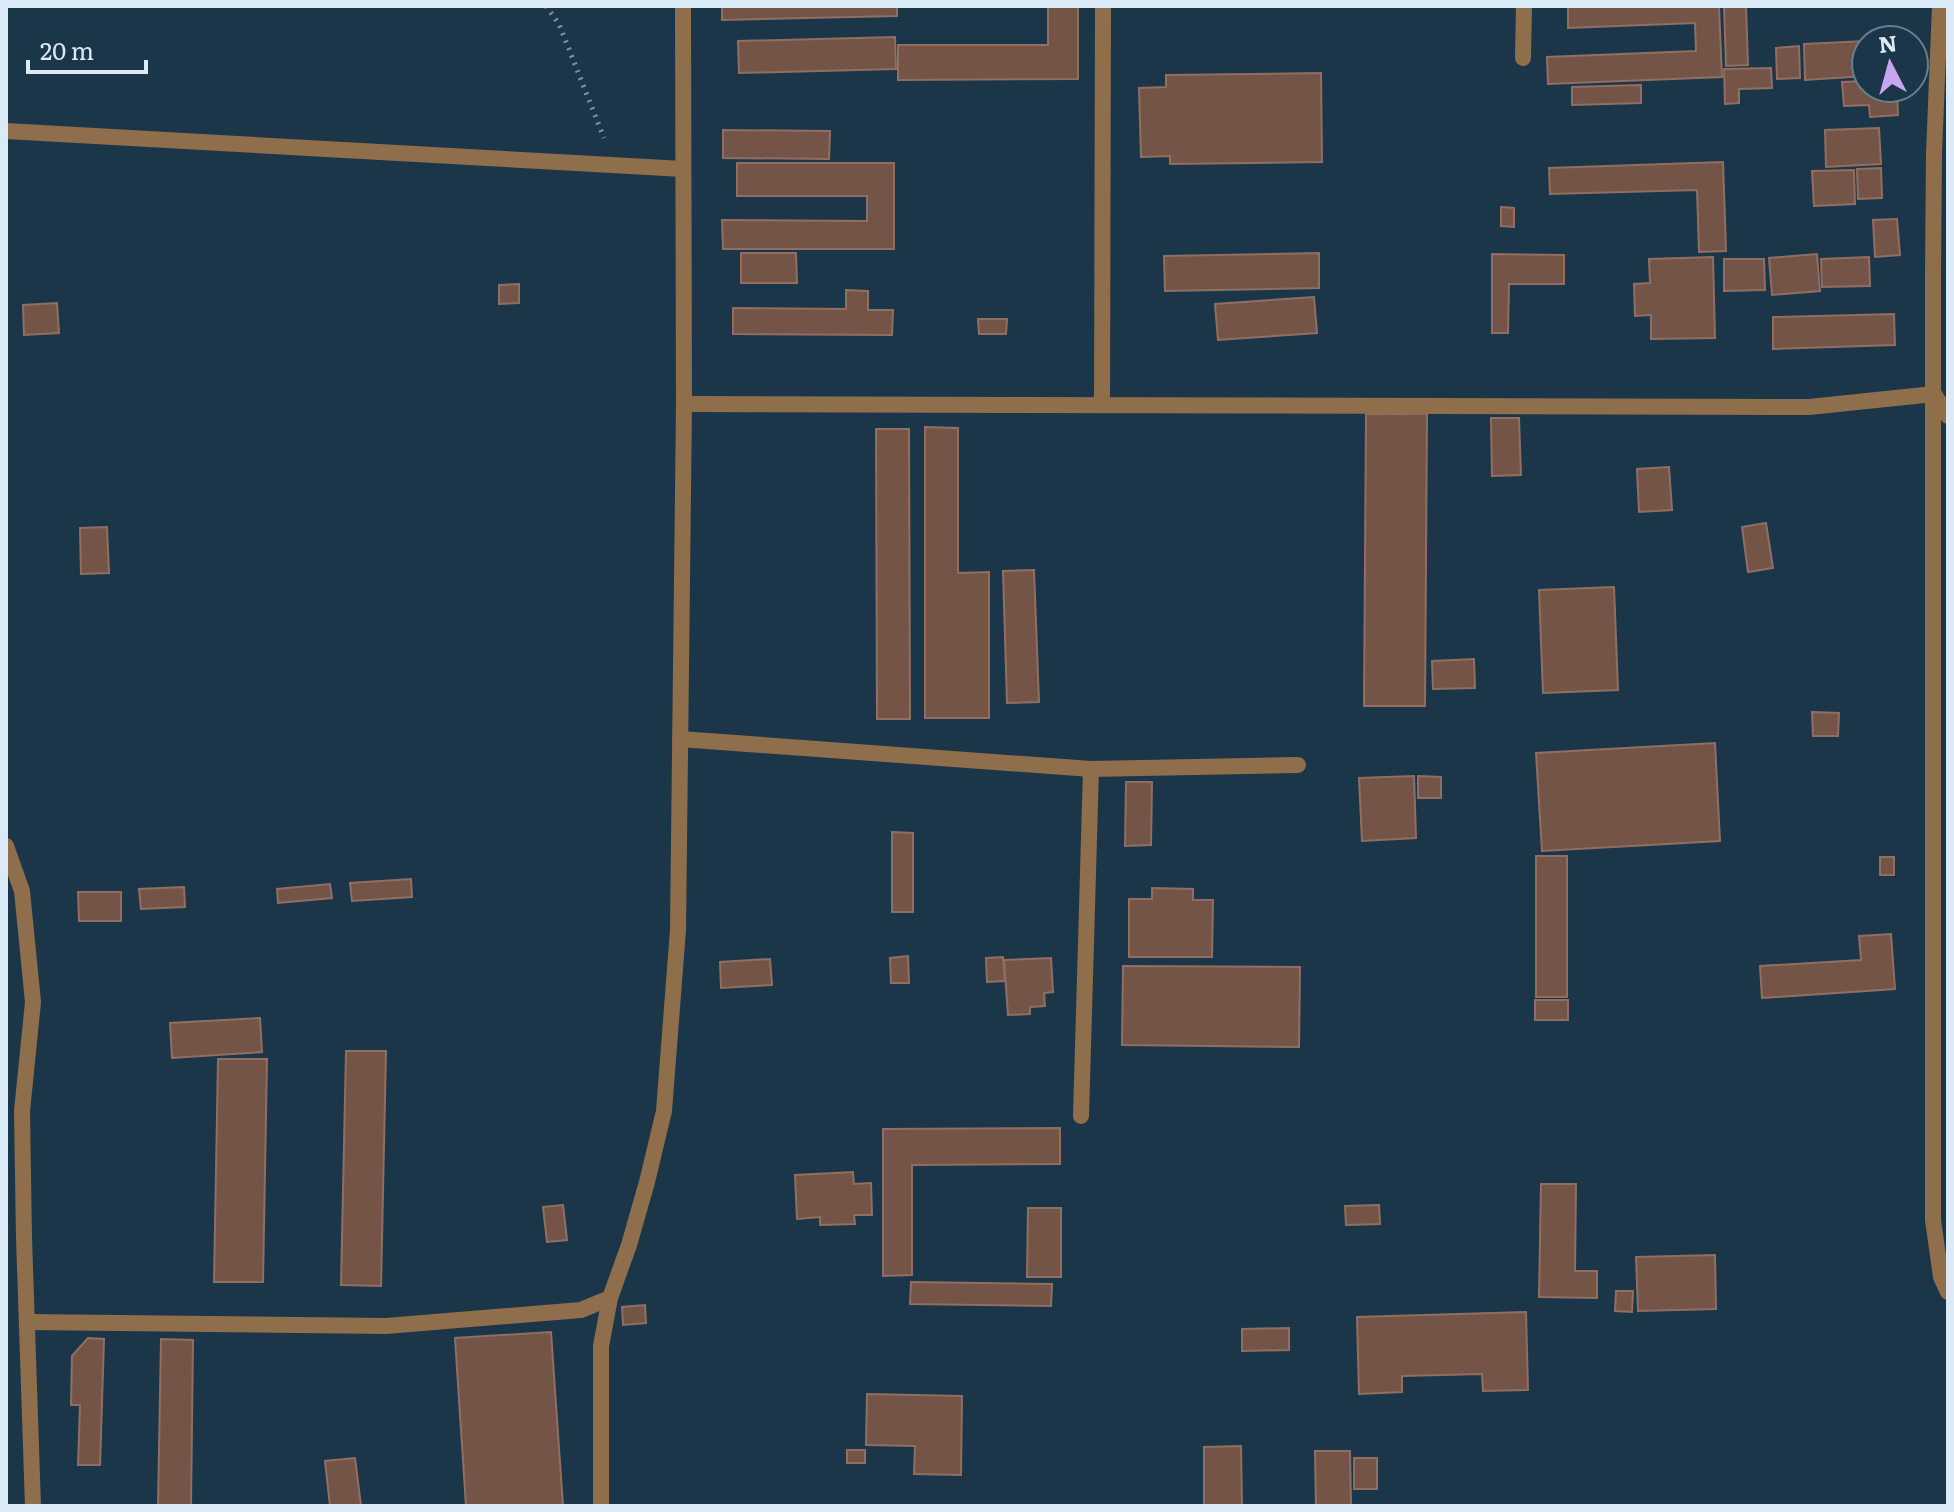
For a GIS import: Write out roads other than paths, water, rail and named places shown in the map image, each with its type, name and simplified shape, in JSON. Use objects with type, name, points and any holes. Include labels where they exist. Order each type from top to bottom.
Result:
[{"type":"street","points":[[601,1506],[601,1346],[610,1298],[629,1245],[664,1111],[678,930],[684,404],[683,6]]},
{"type":"street","points":[[1102,405],[1103,6]]},
{"type":"street","points":[[1523,58],[1524,6]]},
{"type":"street","points":[[1940,6],[1934,153],[1933,1220],[1941,1277],[1948,1292]]},
{"type":"street","points":[[6,131],[683,169]]},
{"type":"street","points":[[684,404],[1809,407],[1934,394]]},
{"type":"street","points":[[1934,394],[1948,416]]},
{"type":"street","points":[[680,739],[1091,769],[1298,765]]},
{"type":"street","points":[[1081,1116],[1091,769]]},
{"type":"street","points":[[6,846],[22,891],[33,1002],[22,1111],[33,1506]]},
{"type":"street","points":[[27,1322],[386,1326],[581,1310],[610,1298]]}]
